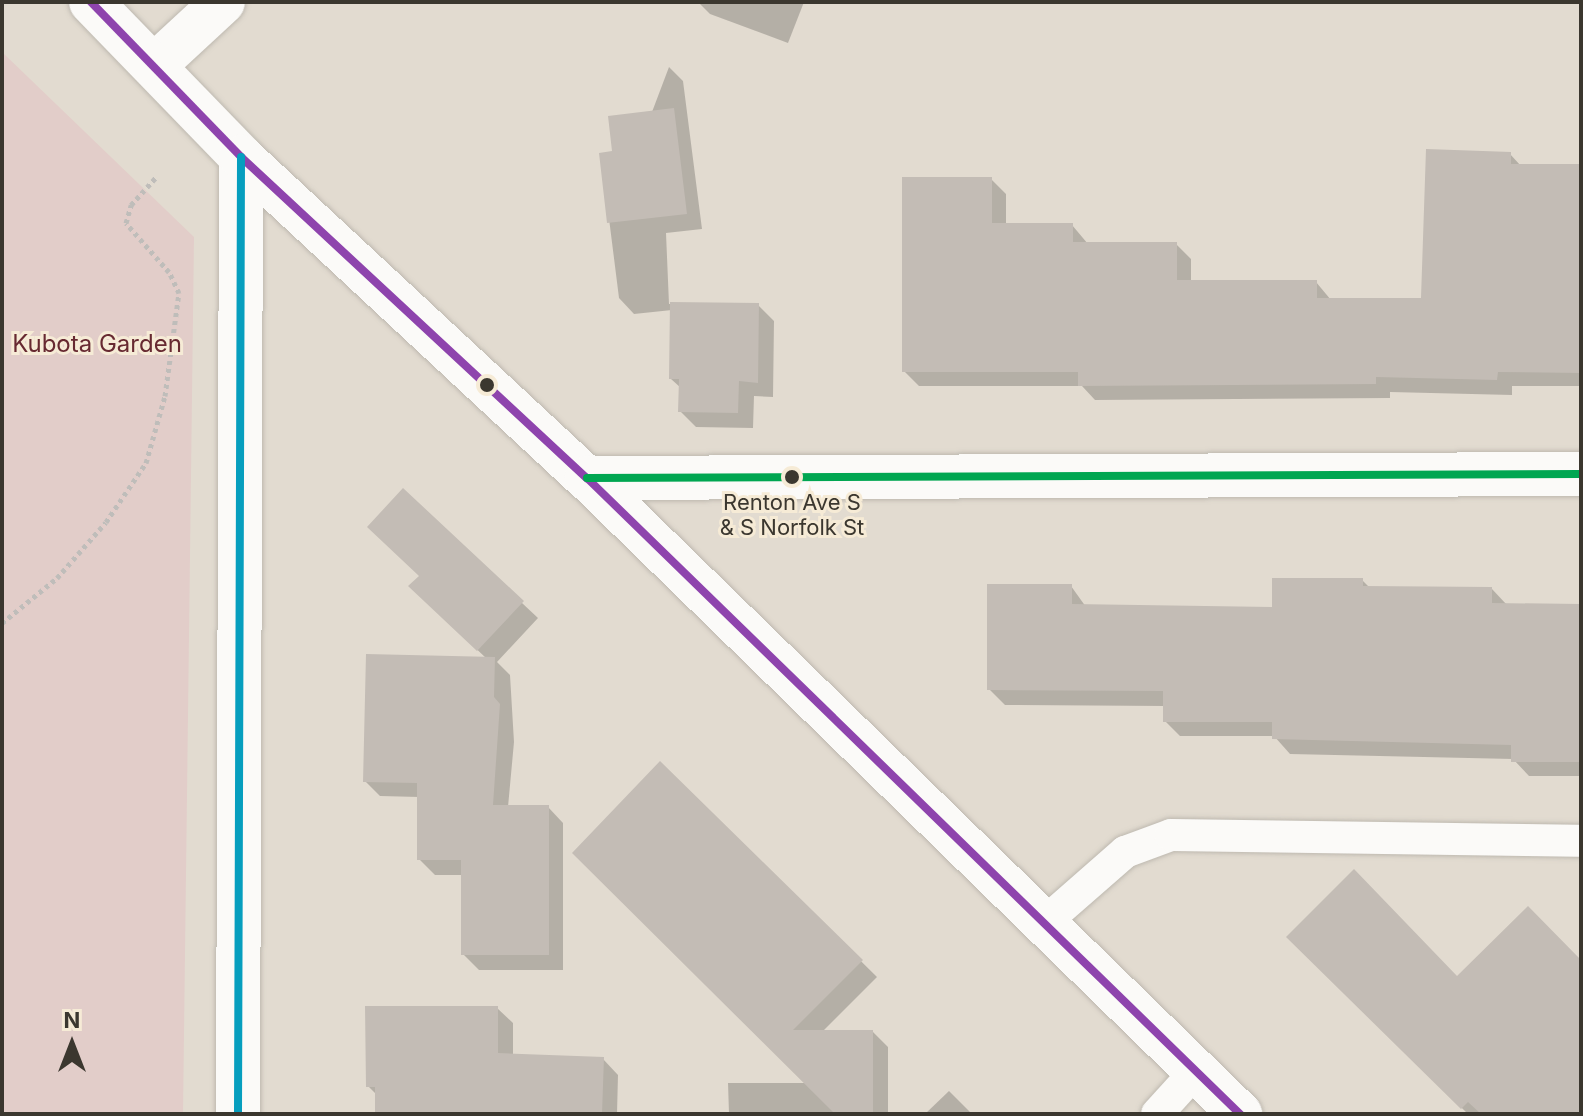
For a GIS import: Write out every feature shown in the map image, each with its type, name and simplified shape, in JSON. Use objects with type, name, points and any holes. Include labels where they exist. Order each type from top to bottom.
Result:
[{"type":"street","points":[[91,2],[241,157],[587,478],[1240,1114]]},
{"type":"street","points":[[154,66],[223,2]]},
{"type":"street","points":[[238,1114],[241,157]]},
{"type":"street","points":[[587,478],[1581,474]]},
{"type":"lane","points":[[1044,923],[1125,852],[1171,835],[1581,841]]},
{"type":"lane","points":[[1157,1114],[1196,1071]]},
{"type":"path","points":[[2,623],[57,578],[106,522],[146,463],[165,396],[179,293],[169,272],[126,223],[131,205],[156,177]]},
{"type":"green space","name":"Kubota Garden","points":[[2,52],[194,237],[183,1114],[2,1114]]},
{"type":"building","points":[[674,108],[687,214],[607,223],[599,153],[612,151],[608,116]]},
{"type":"building","points":[[1426,149],[1511,152],[1511,164],[1581,164],[1581,373],[1498,372],[1497,380],[1376,377],[1376,384],[1078,386],[1078,372],[902,372],[902,177],[992,177],[992,223],[1073,223],[1073,242],[1177,242],[1177,280],[1317,280],[1317,298],[1421,298]]},
{"type":"building","points":[[670,302],[759,303],[758,383],[739,381],[738,413],[678,412],[679,379],[669,379]]},
{"type":"building","points":[[403,488],[524,601],[477,651],[408,586],[419,576],[367,527]]},
{"type":"building","points":[[1272,578],[1363,578],[1363,586],[1492,587],[1492,603],[1581,604],[1581,762],[1511,762],[1511,745],[1272,739],[1272,722],[1163,722],[1163,691],[987,690],[987,584],[1072,584],[1072,604],[1272,607]]},
{"type":"building","points":[[366,654],[495,657],[494,697],[500,704],[493,805],[549,805],[549,955],[461,955],[461,860],[417,860],[417,783],[363,782]]},
{"type":"building","points":[[660,761],[863,960],[793,1030],[873,1030],[873,1114],[835,1114],[572,853]]},
{"type":"building","points":[[1354,869],[1457,976],[1528,906],[1581,960],[1581,1114],[1481,1114],[1468,1102],[1461,1109],[1286,937]]},
{"type":"building","points":[[365,1006],[498,1006],[498,1053],[604,1057],[602,1114],[375,1114],[375,1087],[366,1087]]},
{"type":"transit line","points":[[91,2],[241,157],[587,478],[1240,1114]]},
{"type":"transit line","points":[[238,1114],[241,157]]},
{"type":"transit line","points":[[587,478],[1581,474]]},
{"type":"place","name":"Renton Ave S & S Norfolk St","points":[[792,477]]}]
